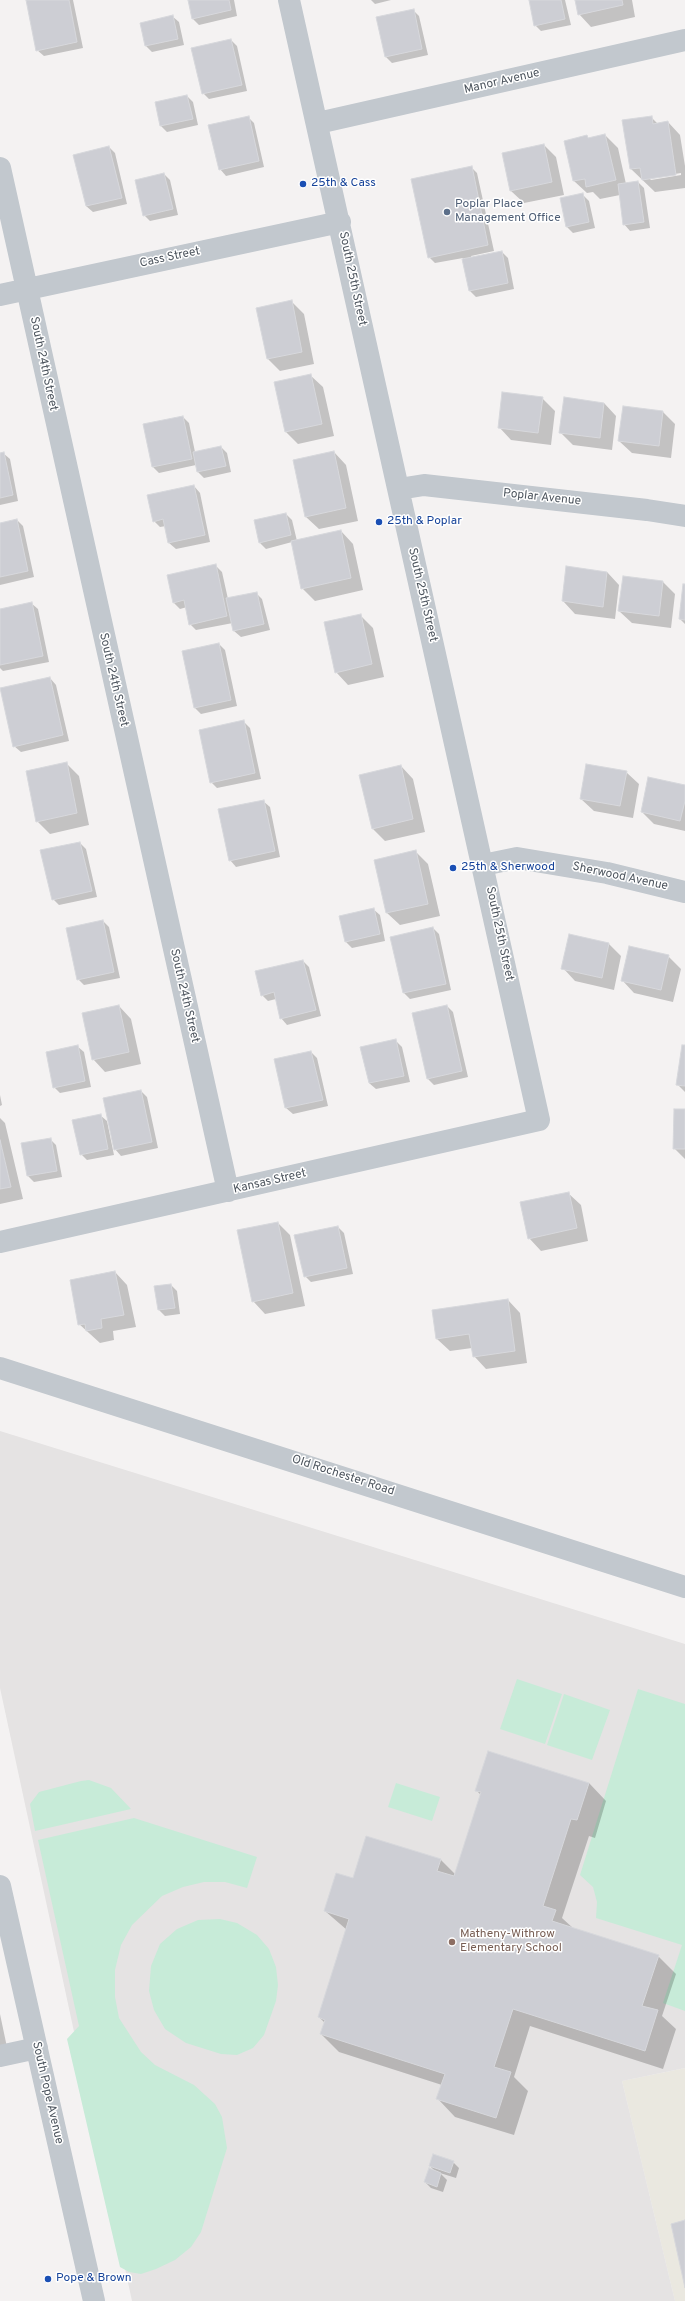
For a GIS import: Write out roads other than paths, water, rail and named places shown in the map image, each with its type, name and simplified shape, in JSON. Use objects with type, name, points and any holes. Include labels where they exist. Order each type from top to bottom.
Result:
[{"type":"street","name":"South 25th Street","points":[[289,0],[318,123],[539,1120]]},
{"type":"street","name":"Manor Avenue","points":[[318,123],[685,40]]},
{"type":"street","name":"South 24th Street","points":[[0,168],[228,1192]]},
{"type":"street","name":"Cass Street","points":[[0,295],[340,222]]},
{"type":"street","name":"Poplar Avenue","points":[[399,489],[424,485],[647,510],[685,516]]},
{"type":"street","name":"Sherwood Avenue","points":[[483,865],[517,858],[607,873],[685,892]]},
{"type":"street","name":"Kansas Street","points":[[0,1242],[228,1192],[539,1120]]},
{"type":"street","name":"Old Rochester Road","points":[[0,1368],[685,1587]]},
{"type":"street","name":"South Pope Avenue","points":[[0,1886],[94,2301]]},
{"type":"street","points":[[0,2056],[37,2048]]},
{"type":"place","name":"25th & Cass","points":[[303,184]]},
{"type":"place","name":"Poplar Place Management Office","points":[[447,212]]},
{"type":"place","name":"25th & Poplar","points":[[379,522]]},
{"type":"place","name":"25th & Sherwood","points":[[453,868]]},
{"type":"place","name":"Matheny-Withrow Elementary School","points":[[452,1942]]},
{"type":"place","name":"Pope & Brown","points":[[48,2279]]}]
